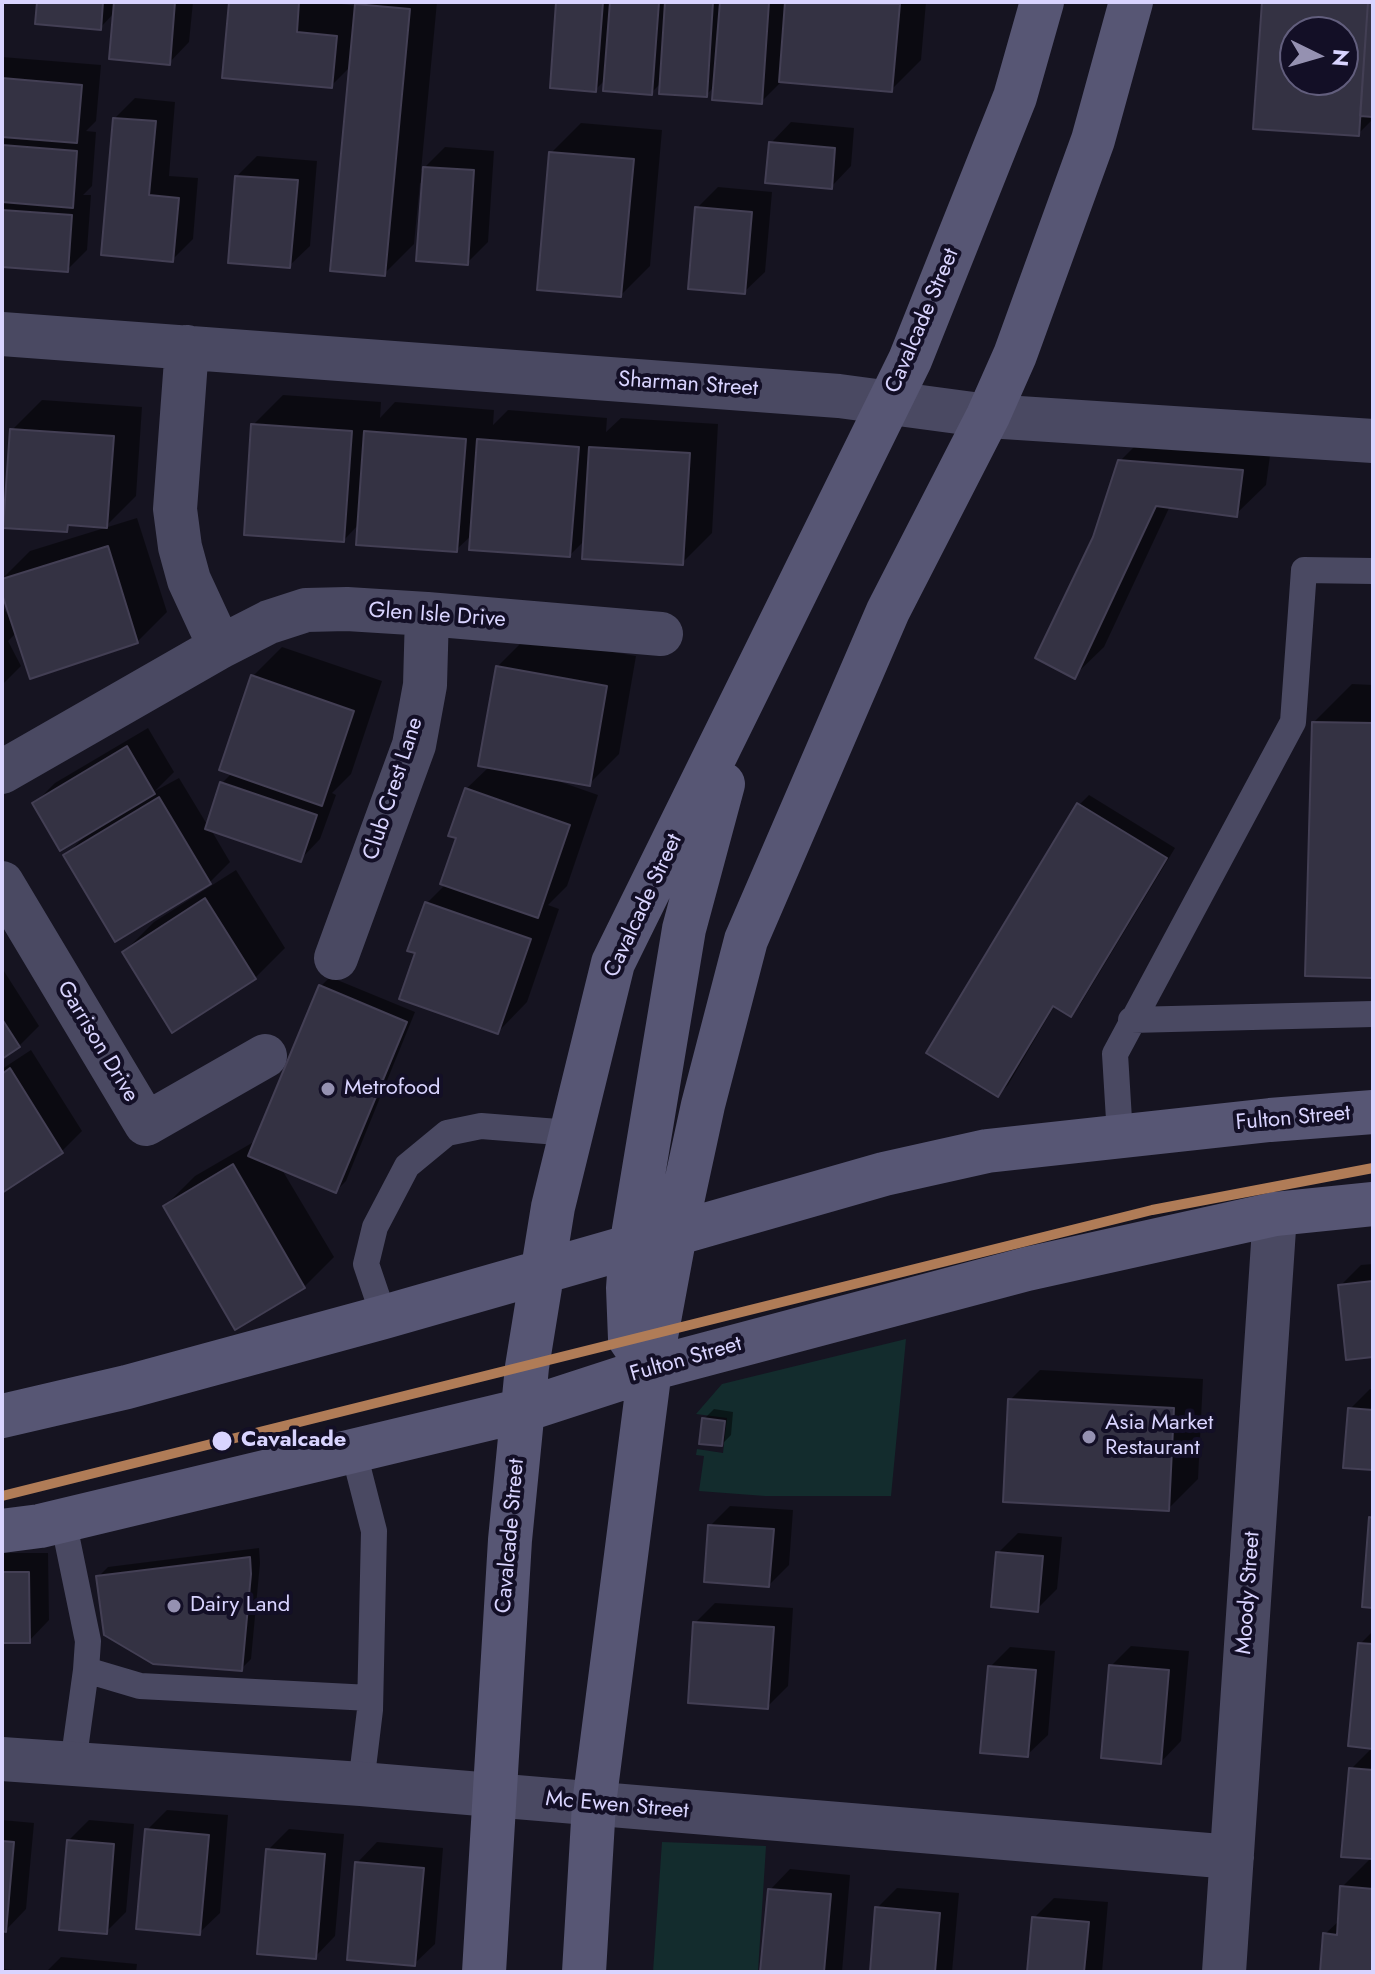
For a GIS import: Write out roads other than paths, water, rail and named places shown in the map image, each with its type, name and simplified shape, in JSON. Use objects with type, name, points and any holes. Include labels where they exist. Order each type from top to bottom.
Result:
[{"type":"main road","name":"Cavalcade Street","points":[[484,1972],[515,1475],[527,1367],[541,1272],[613,963],[910,360],[1015,97],[1042,2]]},
{"type":"main road","points":[[584,1972],[594,1804],[650,1369],[703,1105],[746,940],[888,611],[988,416],[1015,355],[1093,140],[1131,2]]},
{"type":"main road","points":[[650,1369],[630,1339],[628,1288],[631,1247],[684,929],[748,689]]},
{"type":"main road","name":"Fulton Street","points":[[2,1416],[127,1387],[384,1317],[884,1174],[987,1151],[1373,1112]]},
{"type":"main road","name":"Fulton Street","points":[[2,1531],[63,1520],[354,1453],[524,1410],[650,1369],[1027,1269],[1275,1214],[1373,1204]]},
{"type":"street","name":"Sharman Street","points":[[2,334],[839,396],[988,416],[1373,441]]},
{"type":"street","points":[[2,772],[220,647],[189,580],[180,547],[175,509],[187,347]]},
{"type":"street","name":"Glen Isle Drive","points":[[220,647],[269,622],[306,610],[427,614],[661,634]]},
{"type":"street","name":"Club Crest Lane","points":[[336,958],[414,745],[425,685],[427,614]]},
{"type":"street","name":"Garrison Drive","points":[[2,883],[146,1124],[265,1056]]},
{"type":"street","name":"Moody Street","points":[[1224,1972],[1275,1214]]},
{"type":"street","name":"Mc Ewen Street","points":[[2,1759],[361,1784],[1232,1857]]},
{"type":"lane","points":[[1120,1136],[1115,1054],[1293,722],[1304,570],[1373,571]]},
{"type":"lane","points":[[1131,1020],[1373,1014]]},
{"type":"lane","points":[[384,1317],[366,1264],[375,1227],[407,1166],[447,1133],[481,1126],[571,1133]]},
{"type":"lane","points":[[354,1453],[374,1531],[370,1698],[361,1784]]},
{"type":"lane","points":[[63,1520],[88,1641],[73,1764]]},
{"type":"lane","points":[[86,1670],[140,1686],[370,1698]]},
{"type":"place","name":"Metrofood","points":[[328,1089]]},
{"type":"place","name":"Asia Market Restaurant","points":[[1089,1437]]},
{"type":"place","name":"Cavalcade","points":[[222,1441]]},
{"type":"place","name":"Dairy Land","points":[[174,1606]]}]
